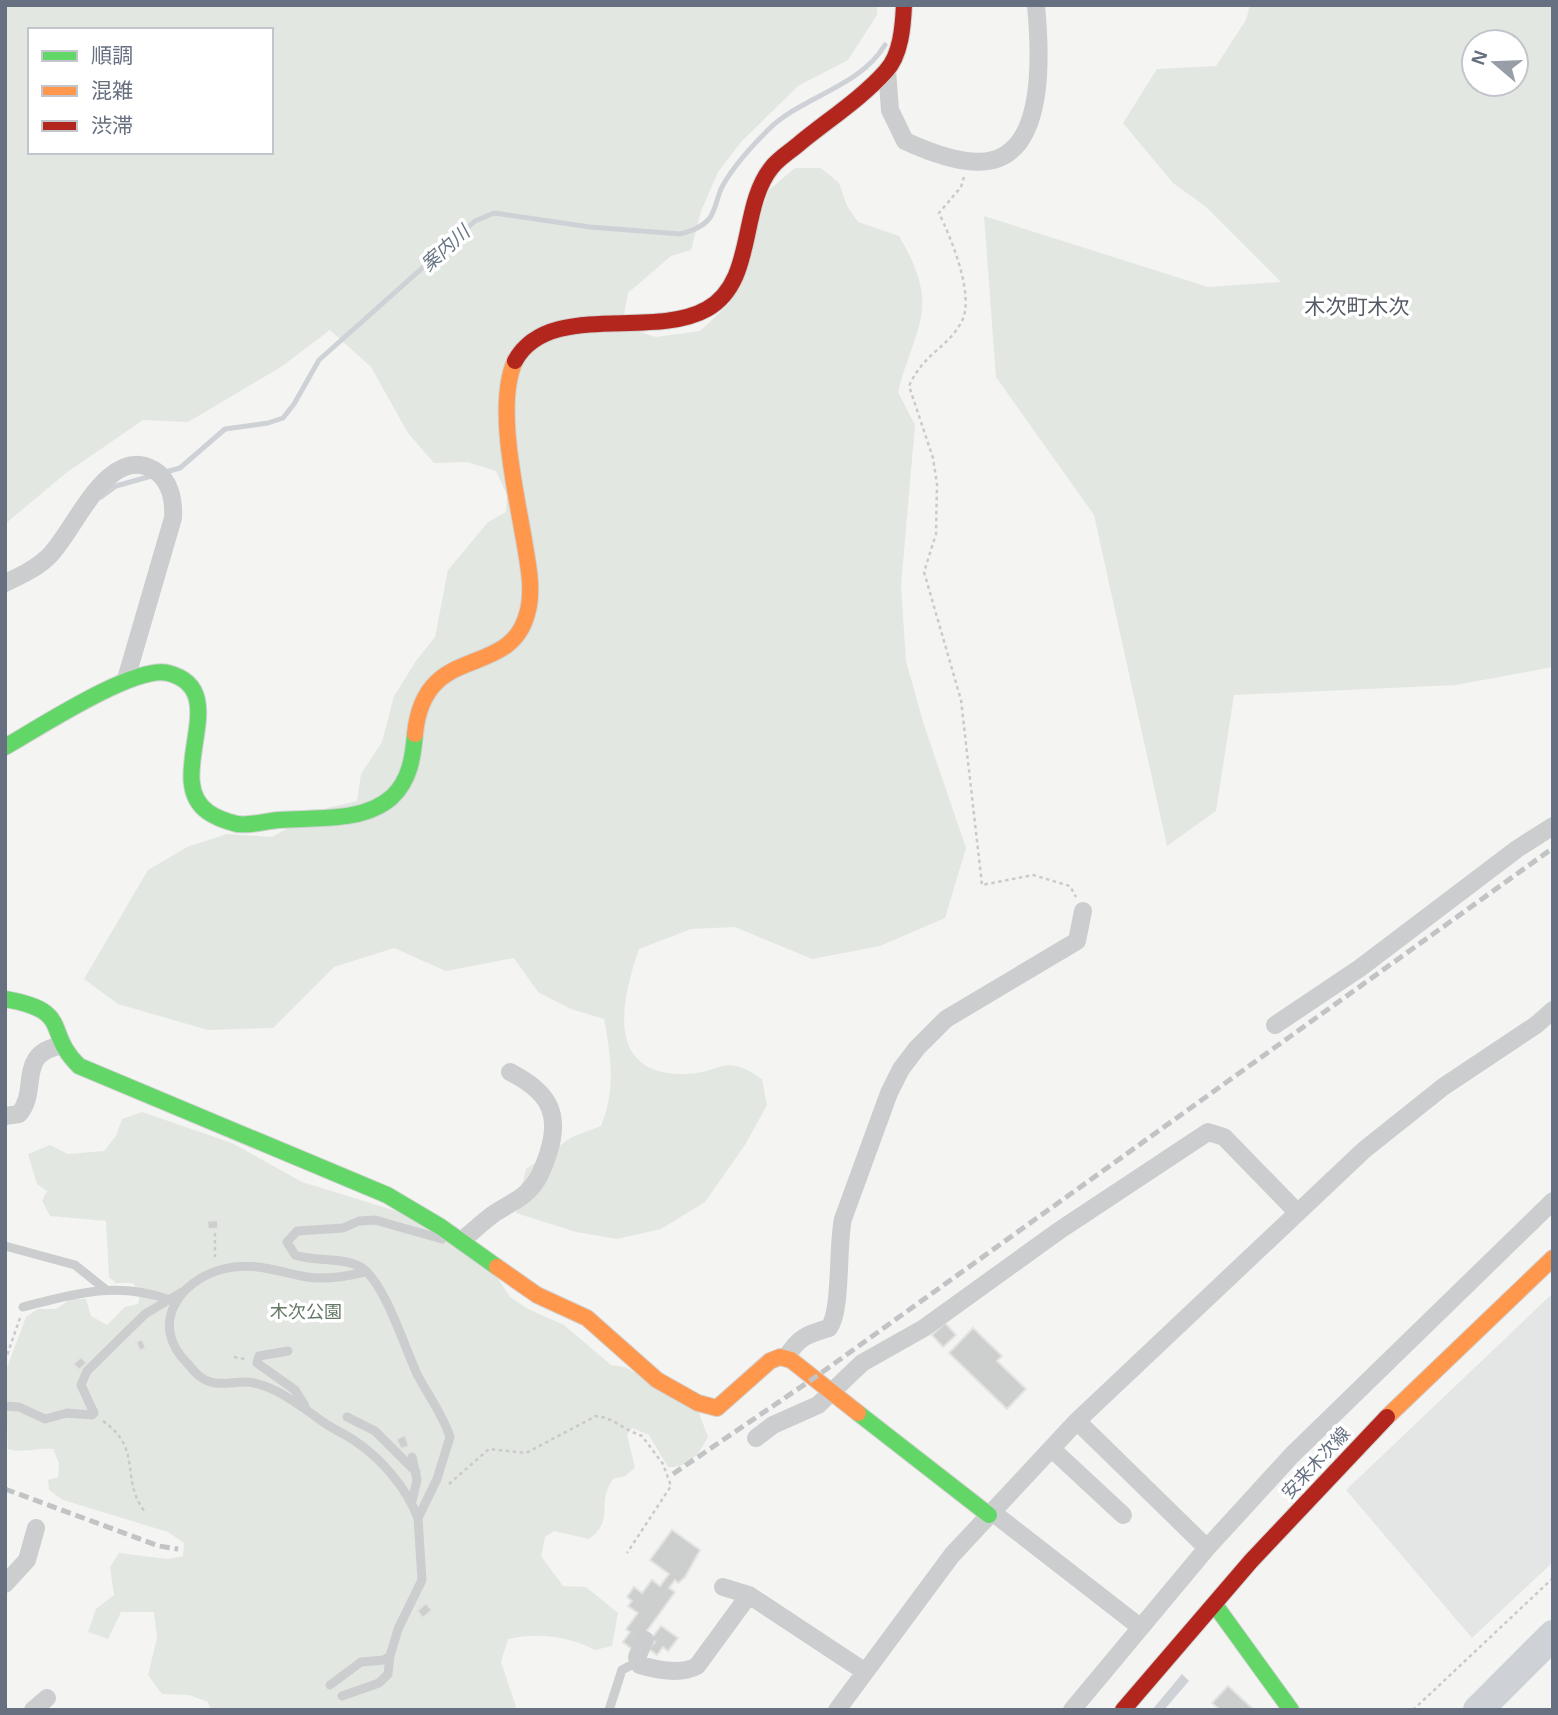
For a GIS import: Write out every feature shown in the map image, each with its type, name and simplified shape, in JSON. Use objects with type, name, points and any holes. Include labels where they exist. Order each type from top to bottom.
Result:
[{"type":"street","points":[[5,747],[126,679],[164,673],[181,679],[194,690],[200,709],[190,781],[197,800],[216,818],[236,824],[334,817],[367,812],[386,802],[399,789],[410,768],[416,722],[423,697],[430,686],[460,667],[504,650],[523,630],[528,614],[528,569],[505,403],[506,384],[517,355],[535,335],[550,330],[688,319],[708,312],[724,297],[736,276],[746,245],[751,208],[772,167],[887,70],[904,27],[904,5]]},
{"type":"street","points":[[887,70],[890,110],[905,141],[970,161],[1000,157],[1011,152],[1023,137],[1035,102],[1038,74],[1036,5]]},
{"type":"street","points":[[5,583],[48,557],[105,480],[125,468],[150,469],[166,482],[173,499],[173,518],[126,679]]},
{"type":"street","points":[[1275,1025],[1360,968],[1517,849],[1553,826]]},
{"type":"street","points":[[5,999],[44,1011],[55,1021],[63,1045],[79,1066],[387,1195],[461,1241],[537,1295],[587,1318],[657,1380],[711,1408],[721,1406],[770,1361],[786,1357],[794,1344],[808,1332],[829,1328],[832,1324],[836,1311],[838,1240],[843,1219],[901,1069],[946,1019],[1077,941],[1083,911]]},
{"type":"street","points":[[840,1709],[864,1671],[952,1555],[1077,1421],[1364,1150],[1443,1087],[1544,1023],[1553,1010]]},
{"type":"street","points":[[5,1116],[19,1114],[25,1108],[29,1094],[29,1070],[42,1054],[63,1045]]},
{"type":"street","points":[[461,1241],[489,1217],[527,1192],[540,1175],[554,1136],[554,1122],[544,1096],[535,1086],[510,1072]]},
{"type":"street","points":[[756,1438],[773,1425],[809,1411],[833,1393],[862,1363],[924,1328],[1060,1230],[1208,1132],[1224,1137],[1297,1212]]},
{"type":"street","points":[[1072,1710],[1207,1548],[1310,1437],[1553,1201]]},
{"type":"street","name":"安来木次線","points":[[1123,1710],[1358,1445],[1553,1258]]},
{"type":"street","points":[[786,1357],[1140,1627]]},
{"type":"street","points":[[1077,1421],[1207,1548]]},
{"type":"street","points":[[1052,1449],[1123,1515]]},
{"type":"street","points":[[5,1584],[27,1560],[36,1528]]},
{"type":"street","points":[[723,1587],[749,1595],[864,1671]]},
{"type":"street","points":[[645,1640],[637,1662],[652,1669],[690,1670],[697,1666],[749,1595]]},
{"type":"street","points":[[1215,1605],[1291,1710]]},
{"type":"street","points":[[33,1710],[47,1698]]},
{"type":"lane","points":[[418,1518],[437,1479],[450,1437],[413,1367],[395,1318],[365,1272],[350,1263],[295,1255],[287,1246],[288,1238],[302,1230],[343,1228],[359,1221],[375,1220],[438,1238],[461,1241]]},
{"type":"lane","points":[[5,1247],[75,1265],[105,1289]]},
{"type":"lane","points":[[5,1406],[19,1407],[45,1419],[67,1413],[94,1413],[82,1391],[83,1377],[145,1314],[215,1272],[258,1266],[313,1278],[365,1272]]},
{"type":"lane","points":[[23,1307],[105,1289],[143,1290],[167,1299]]},
{"type":"lane","points":[[182,1292],[167,1322],[169,1336],[180,1357],[201,1378],[220,1384],[253,1382],[305,1406],[326,1424],[359,1443],[395,1479],[412,1502],[418,1518],[422,1580],[398,1629],[385,1680],[342,1696]]},
{"type":"lane","points":[[288,1352],[259,1356],[257,1363],[295,1390],[305,1406]]},
{"type":"lane","points":[[347,1417],[367,1426],[416,1472]]},
{"type":"lane","points":[[359,1443],[367,1426]]},
{"type":"lane","points":[[412,1457],[416,1472],[412,1502]]},
{"type":"lane","points":[[330,1685],[361,1662],[384,1660],[390,1656]]},
{"type":"lane","points":[[609,1710],[622,1670],[637,1662]]},
{"type":"path","points":[[970,161],[961,187],[939,213],[955,245],[966,305],[962,323],[918,367],[909,386],[933,458],[937,484],[936,534],[924,572],[961,699],[982,885],[1034,875],[1070,886],[1083,911]]},
{"type":"path","points":[[215,1233],[215,1272]]},
{"type":"path","points":[[5,1361],[23,1307]]},
{"type":"path","points":[[94,1413],[110,1426],[128,1450],[132,1492],[145,1512]]},
{"type":"path","points":[[442,1493],[484,1451],[489,1449],[526,1453],[600,1416],[642,1436],[670,1479],[671,1486],[664,1501],[627,1553]]},
{"type":"path","points":[[1413,1710],[1553,1578]]},
{"type":"shaded area","points":[[1553,1293],[1553,1562],[1472,1638],[1346,1490]]},
{"type":"shaded area","points":[[1182,1674],[1189,1681],[1164,1710],[1152,1710]]},
{"type":"green space","points":[[5,5],[877,5],[877,15],[848,60],[798,86],[741,142],[718,172],[701,211],[691,250],[671,256],[628,293],[624,315],[640,332],[656,337],[700,331],[730,303],[769,190],[795,168],[821,168],[839,183],[847,206],[858,222],[899,236],[912,260],[922,298],[918,330],[898,392],[915,425],[901,586],[906,661],[924,725],[966,848],[945,918],[880,946],[812,959],[735,927],[691,929],[639,949],[632,969],[624,1012],[625,1032],[630,1049],[642,1063],[660,1071],[698,1073],[730,1065],[749,1071],[762,1079],[767,1105],[745,1145],[705,1202],[661,1229],[617,1239],[576,1232],[516,1213],[526,1169],[572,1137],[601,1126],[609,1099],[611,1073],[604,1019],[571,1009],[538,992],[514,958],[446,971],[394,948],[334,967],[273,1028],[208,1030],[118,1004],[84,979],[148,870],[187,847],[227,834],[272,837],[323,809],[357,801],[361,774],[382,742],[394,696],[435,637],[448,570],[488,522],[506,512],[507,495],[496,471],[467,462],[434,463],[408,433],[371,367],[330,330],[281,367],[188,422],[143,420],[66,473],[5,524]]},
{"type":"green space","points":[[1250,5],[1553,5],[1553,667],[1456,685],[1234,695],[1216,811],[1167,846],[1094,515],[996,377],[984,216],[1208,287],[1281,282],[1205,206],[1173,183],[1123,123],[1157,69],[1216,66],[1246,20]]},
{"type":"green space","name":"木次公園","points":[[142,1112],[232,1143],[302,1182],[406,1214],[493,1271],[510,1297],[528,1309],[564,1325],[611,1365],[625,1367],[697,1408],[708,1437],[692,1459],[682,1465],[668,1467],[649,1435],[632,1428],[627,1434],[635,1468],[625,1476],[613,1479],[605,1497],[602,1525],[597,1532],[589,1539],[554,1531],[545,1537],[541,1556],[563,1586],[586,1587],[618,1613],[612,1646],[595,1650],[575,1641],[541,1636],[508,1639],[501,1662],[517,1710],[211,1710],[208,1702],[189,1695],[162,1694],[148,1675],[157,1638],[154,1612],[121,1612],[108,1639],[88,1632],[96,1609],[114,1595],[110,1567],[119,1553],[168,1559],[183,1556],[184,1543],[168,1532],[63,1500],[49,1490],[48,1480],[58,1477],[59,1463],[53,1449],[8,1449],[5,1373],[26,1317],[38,1309],[56,1309],[71,1299],[86,1299],[91,1316],[107,1325],[125,1307],[138,1304],[140,1294],[133,1283],[116,1283],[109,1277],[106,1221],[50,1216],[42,1201],[47,1191],[37,1184],[28,1154],[50,1145],[68,1154],[104,1151],[116,1136],[122,1119]]},
{"type":"building","points":[[218,1220],[218,1229],[208,1229],[207,1221]]},
{"type":"building","points":[[945,1323],[956,1335],[943,1347],[932,1335]]},
{"type":"building","points":[[973,1328],[1002,1356],[997,1361],[1026,1389],[1007,1409],[949,1353]]},
{"type":"building","points":[[142,1339],[146,1348],[140,1351],[136,1342]]},
{"type":"building","points":[[81,1357],[87,1363],[79,1370],[73,1364]]},
{"type":"building","points":[[405,1435],[409,1446],[401,1449],[396,1439]]},
{"type":"building","points":[[672,1530],[700,1550],[685,1577],[678,1583],[675,1580],[669,1588],[675,1592],[633,1650],[623,1642],[630,1632],[626,1629],[638,1613],[628,1606],[632,1601],[627,1597],[634,1587],[642,1593],[652,1580],[660,1586],[669,1574],[650,1560]]},
{"type":"building","points":[[426,1603],[432,1610],[423,1618],[417,1611]]},
{"type":"building","points":[[661,1626],[678,1638],[668,1651],[663,1647],[657,1655],[649,1649],[655,1642],[651,1639]]},
{"type":"building","points":[[1228,1686],[1254,1710],[1220,1710],[1212,1703]]},
{"type":"waterway","name":"案内川","points":[[101,497],[116,486],[180,468],[225,429],[268,423],[283,418],[319,360],[475,221],[494,213],[590,227],[680,234],[699,227],[711,216],[721,189],[731,173],[768,130],[797,108],[861,72],[885,45]]},
{"type":"waterway","points":[[1478,1710],[1553,1635]]},
{"type":"railway","points":[[673,1474],[814,1378],[1553,848]]},
{"type":"railway","points":[[5,1489],[159,1546],[178,1549]]},
{"type":"traffic: fast","points":[[5,747],[110,688],[153,673],[168,673],[187,682],[196,697],[198,716],[191,779],[196,797],[214,816],[237,824],[247,824],[353,815],[380,805],[392,797],[407,776],[415,734]]},
{"type":"traffic: fast","points":[[5,999],[27,1004],[49,1016],[68,1054],[79,1066],[387,1195],[441,1227],[497,1267]]},
{"type":"traffic: fast","points":[[858,1413],[989,1515]]},
{"type":"traffic: fast","points":[[1215,1605],[1291,1710]]},
{"type":"traffic: slow","points":[[415,734],[422,705],[434,685],[450,672],[503,648],[517,635],[527,614],[530,577],[512,474],[507,424],[509,379],[515,361]]},
{"type":"traffic: slow","points":[[1387,1417],[1553,1258]]},
{"type":"traffic: slow","points":[[497,1267],[537,1295],[587,1318],[657,1380],[698,1403],[717,1408],[770,1361],[780,1357],[791,1360],[858,1413]]},
{"type":"traffic: jam","points":[[515,361],[530,343],[551,332],[576,326],[684,318],[707,309],[723,297],[740,263],[762,183],[778,161],[856,100],[886,71],[898,49],[904,5]]},
{"type":"traffic: jam","points":[[1123,1710],[1251,1561],[1387,1417]]},
{"type":"district","name":"木次町木次","points":[[1357,307]]}]
